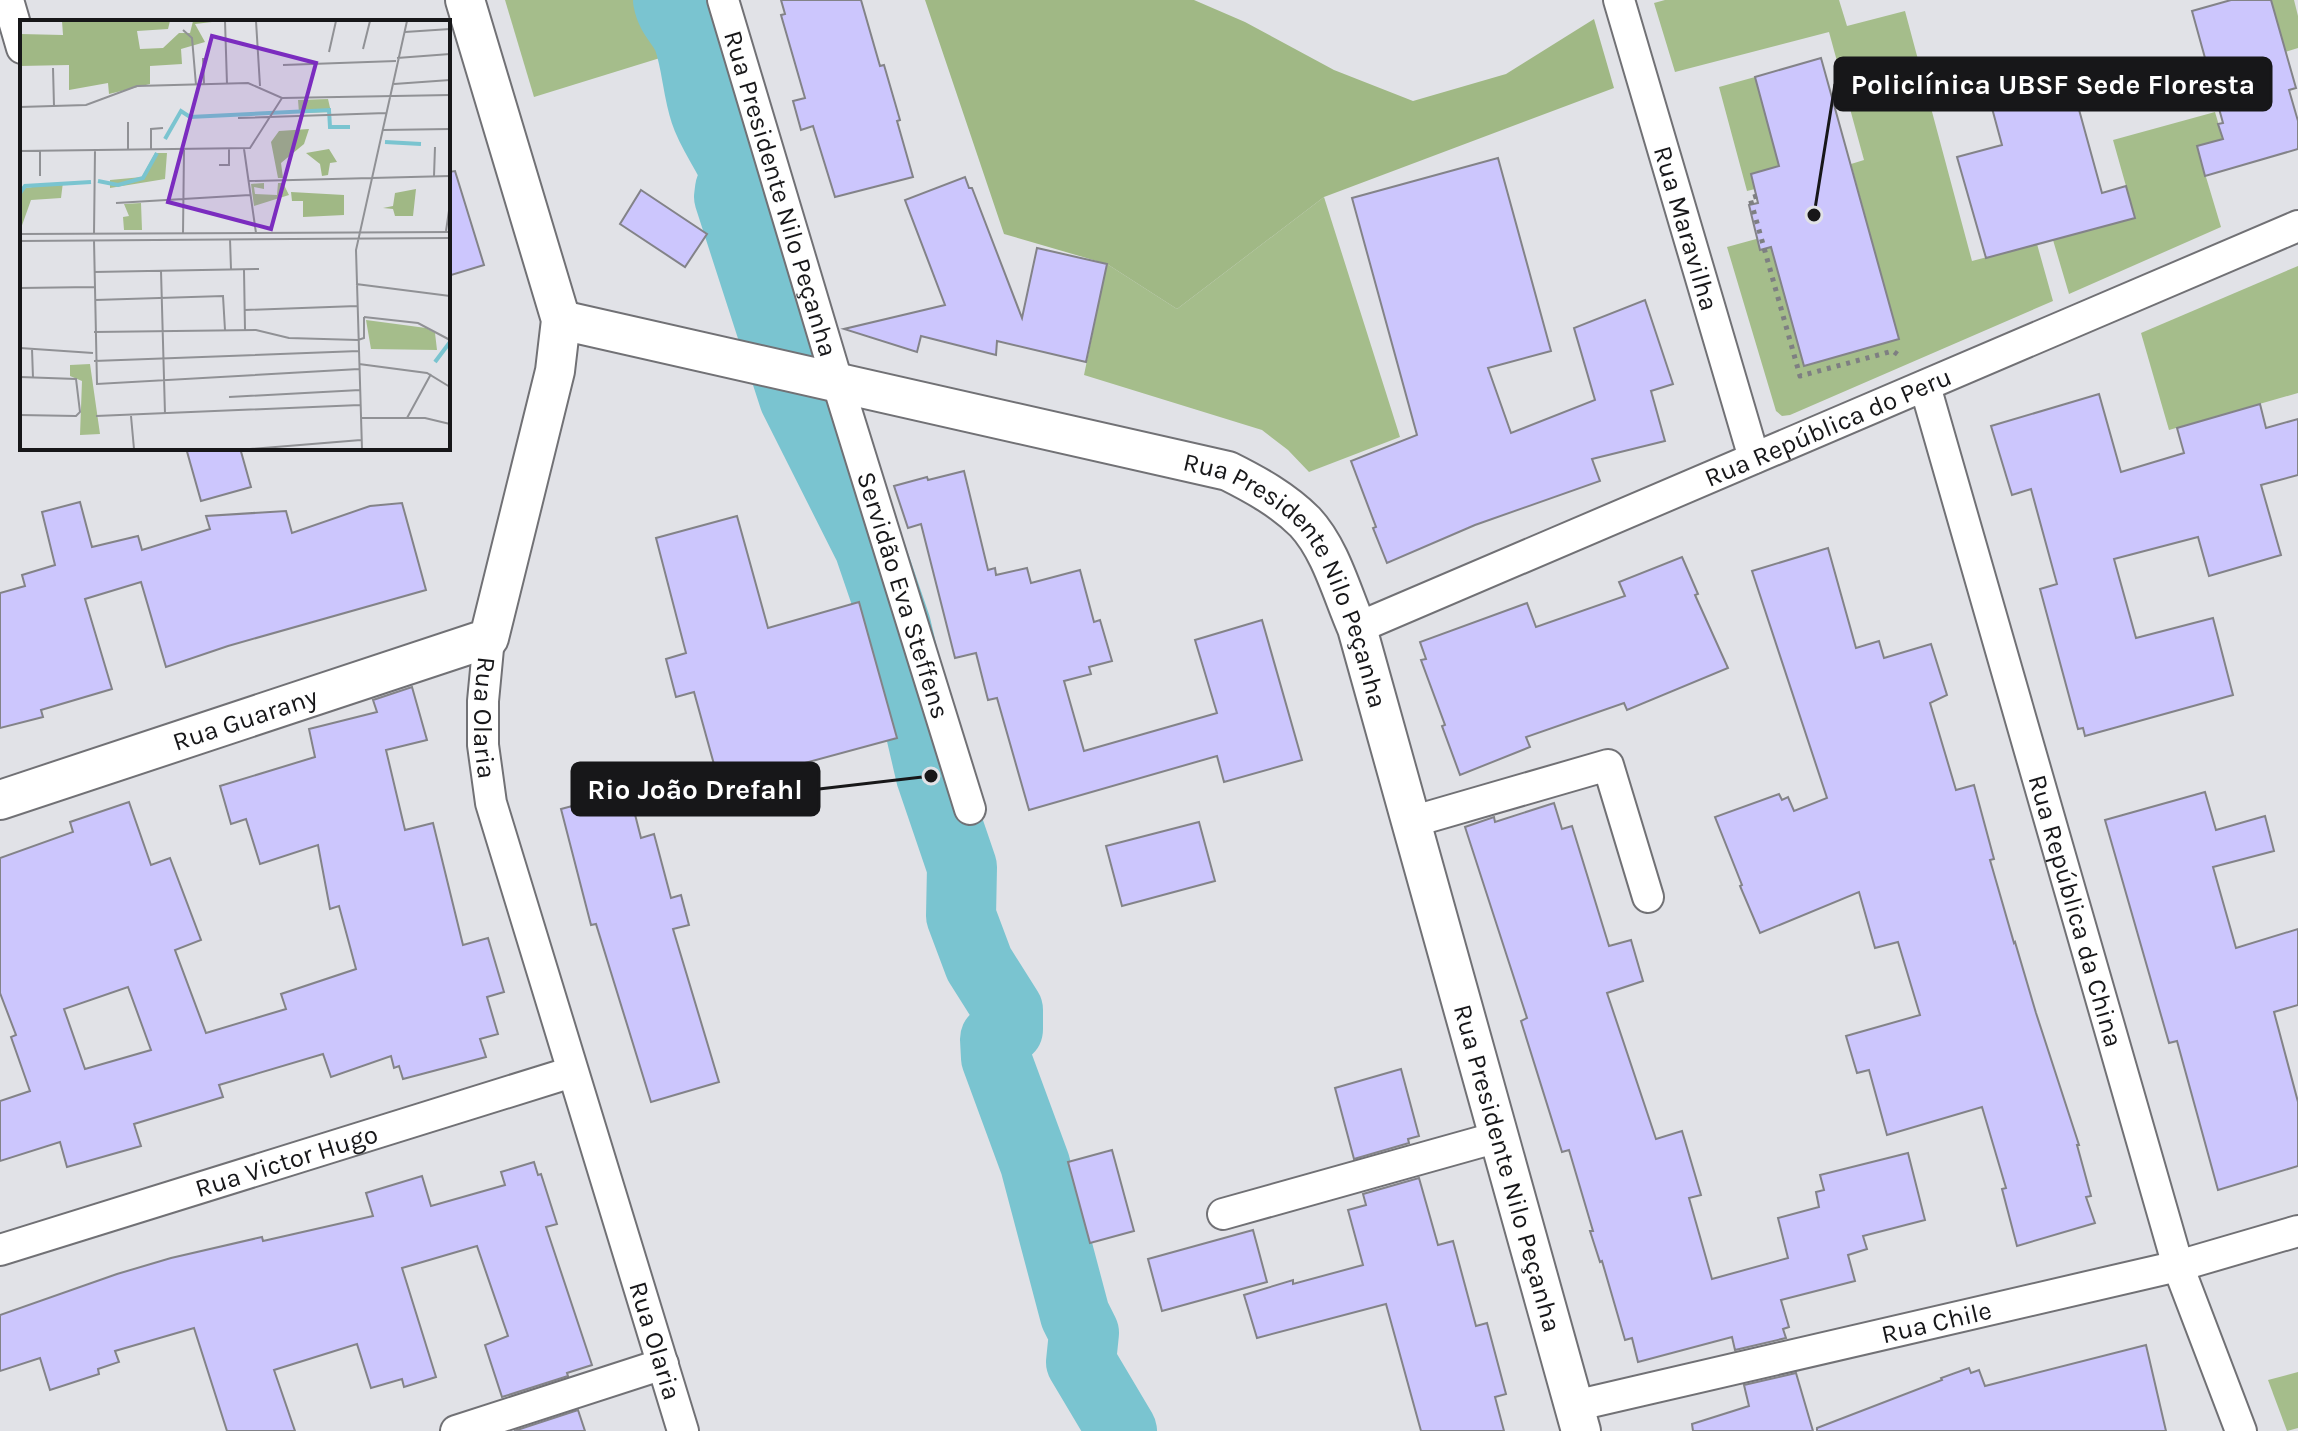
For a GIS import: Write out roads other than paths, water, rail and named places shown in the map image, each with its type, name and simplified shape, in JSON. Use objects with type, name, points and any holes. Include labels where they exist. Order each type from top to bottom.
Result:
[{"type":"street","points":[[8,0],[20,41]]},
{"type":"street","name":"Rua Olaria","points":[[465,0],[561,320],[555,371],[489,638],[483,701],[483,745],[491,803],[683,1431]]},
{"type":"street","name":"Rua Presidente Nilo Peçanha","points":[[723,0],[820,377],[1228,471],[1266,490],[1306,523],[1326,555],[1357,628],[1577,1419]]},
{"type":"street","name":"Rua Maravilha","points":[[1619,0],[1754,458]]},
{"type":"street","name":"Rua República do Peru","points":[[1357,628],[2298,226]]},
{"type":"street","points":[[561,320],[820,377]]},
{"type":"street","name":"Servidão Eva Steffens","points":[[820,377],[970,809]]},
{"type":"street","name":"Rua República da China","points":[[1930,384],[2178,1266],[2241,1431]]},
{"type":"street","name":"Rua Guarany","points":[[0,800],[489,638]]},
{"type":"street","points":[[1411,822],[1608,765],[1648,897]]},
{"type":"street","name":"Rua Victor Hugo","points":[[0,1250],[572,1072]]},
{"type":"street","points":[[1223,1214],[1498,1137]]},
{"type":"street","name":"Rua Chile","points":[[1577,1419],[2178,1266],[2298,1231]]},
{"type":"street","points":[[456,1431],[663,1364]]},
{"type":"waterway","points":[[668,0],[688,38],[708,120],[736,174],[729,197],[794,398],[869,547],[896,626],[931,776],[962,867],[961,916],[979,964],[1008,1010],[1008,1029],[995,1039],[996,1058],[1035,1164],[1075,1315],[1084,1333],[1081,1362],[1122,1431]]},
{"type":"place","name":"Policlínica UBSF Sede Floresta","points":[[1814,215]]},
{"type":"place","name":"Rio João Drefahl","points":[[931,776]]}]
